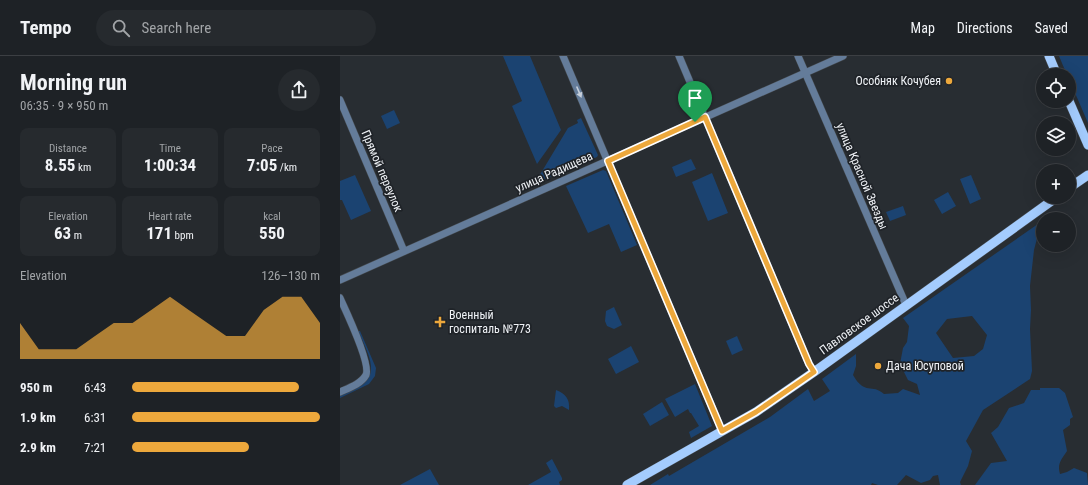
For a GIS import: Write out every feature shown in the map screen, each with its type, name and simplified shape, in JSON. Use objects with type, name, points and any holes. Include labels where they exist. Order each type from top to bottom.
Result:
[{"type":"main road","points":[[1049,56],[1054,68]]},
{"type":"main road","points":[[1072,108],[1088,145]]},
{"type":"main road","points":[[1076,183],[1088,175]]},
{"type":"main road","name":"Павловское шоссе","points":[[627,485],[756,412],[1047,204]]},
{"type":"street","points":[[564,56],[722,431]]},
{"type":"street","points":[[679,56],[809,364],[814,372]]},
{"type":"street","name":"улица Красной Звезды","points":[[798,56],[906,305]]},
{"type":"street","name":"улица Радищева","points":[[340,280],[843,56]]},
{"type":"street","name":"Прямой переулок","points":[[340,100],[404,251]]},
{"type":"street","points":[[340,298],[360,345],[367,369],[366,375],[361,380],[340,392]]},
{"type":"shaded area","points":[[503,56],[530,56],[561,130],[537,164],[512,106],[522,101]]},
{"type":"shaded area","points":[[1059,56],[1088,56],[1088,123],[1076,95],[1076,68],[1064,68]]},
{"type":"shaded area","points":[[394,110],[400,123],[387,129],[381,116]]},
{"type":"shaded area","points":[[581,118],[598,155],[597,157],[535,183],[568,128],[578,123],[577,120]]},
{"type":"shaded area","points":[[691,159],[696,169],[676,177],[672,167]]},
{"type":"shaded area","points":[[603,170],[606,171],[637,245],[621,252],[609,224],[588,233],[566,186]]},
{"type":"shaded area","points":[[712,173],[728,213],[708,221],[692,182]]},
{"type":"shaded area","points":[[355,175],[371,211],[351,220],[342,200],[340,200],[340,181]]},
{"type":"shaded area","points":[[971,175],[981,199],[970,204],[960,179]]},
{"type":"shaded area","points":[[948,192],[956,206],[942,214],[934,200]]},
{"type":"shaded area","points":[[903,206],[906,215],[890,221],[886,212]]},
{"type":"shaded area","points":[[1036,225],[1036,242],[1030,286],[1032,371],[1030,379],[983,410],[966,441],[972,451],[968,466],[960,482],[961,485],[940,485],[938,475],[933,476],[930,480],[921,483],[906,475],[897,485],[878,485],[872,483],[871,485],[650,485],[668,474],[669,476],[770,417],[808,389],[814,401],[830,391],[822,379],[856,354],[856,366],[853,375],[861,385],[876,389],[884,394],[898,393],[903,389],[920,395],[917,384],[908,380],[900,364],[903,348],[907,342],[909,326],[903,318]],"holes":[[[972,316],[987,335],[983,349],[974,356],[953,358],[936,333],[947,319]]]},
{"type":"shaded area","points":[[614,307],[622,325],[614,329],[607,326],[605,321],[606,311]]},
{"type":"shaded area","points":[[358,331],[360,331],[376,368],[375,376],[369,384],[340,398],[340,396],[363,384],[368,379],[371,372],[370,358]]},
{"type":"shaded area","points":[[737,336],[743,350],[732,355],[726,341]]},
{"type":"shaded area","points":[[631,346],[639,362],[616,374],[608,359]]},
{"type":"shaded area","points":[[695,384],[712,426],[691,438],[689,432],[699,426],[691,413],[688,409],[675,417],[665,399]]},
{"type":"shaded area","points":[[1040,388],[1059,388],[1065,393],[1073,417],[1070,419],[1070,425],[1063,430],[1067,451],[1059,465],[1060,474],[1074,468],[1087,473],[1088,485],[975,485],[991,463],[1007,461],[991,433],[998,427],[1009,408],[1024,403],[1031,390],[1040,390]]},
{"type":"shaded area","points":[[556,390],[567,397],[569,410],[562,406],[556,408],[554,406]]},
{"type":"shaded area","points":[[662,402],[669,415],[650,426],[643,414]]},
{"type":"shaded area","points":[[552,459],[562,478],[559,482],[560,485],[528,485],[551,472],[546,463]]},
{"type":"shaded area","points":[[430,469],[439,485],[400,485]]},
{"type":"place","name":"Особняк Кочубея","points":[[949,81]]},
{"type":"place","name":"Военный госпиталь №773","points":[[440,322]]},
{"type":"place","name":"Дача Юсуповой","points":[[878,366]]},
{"type":"route","points":[[705,117],[809,364],[814,372],[756,412],[722,431],[608,161],[695,122],[705,117]]}]
